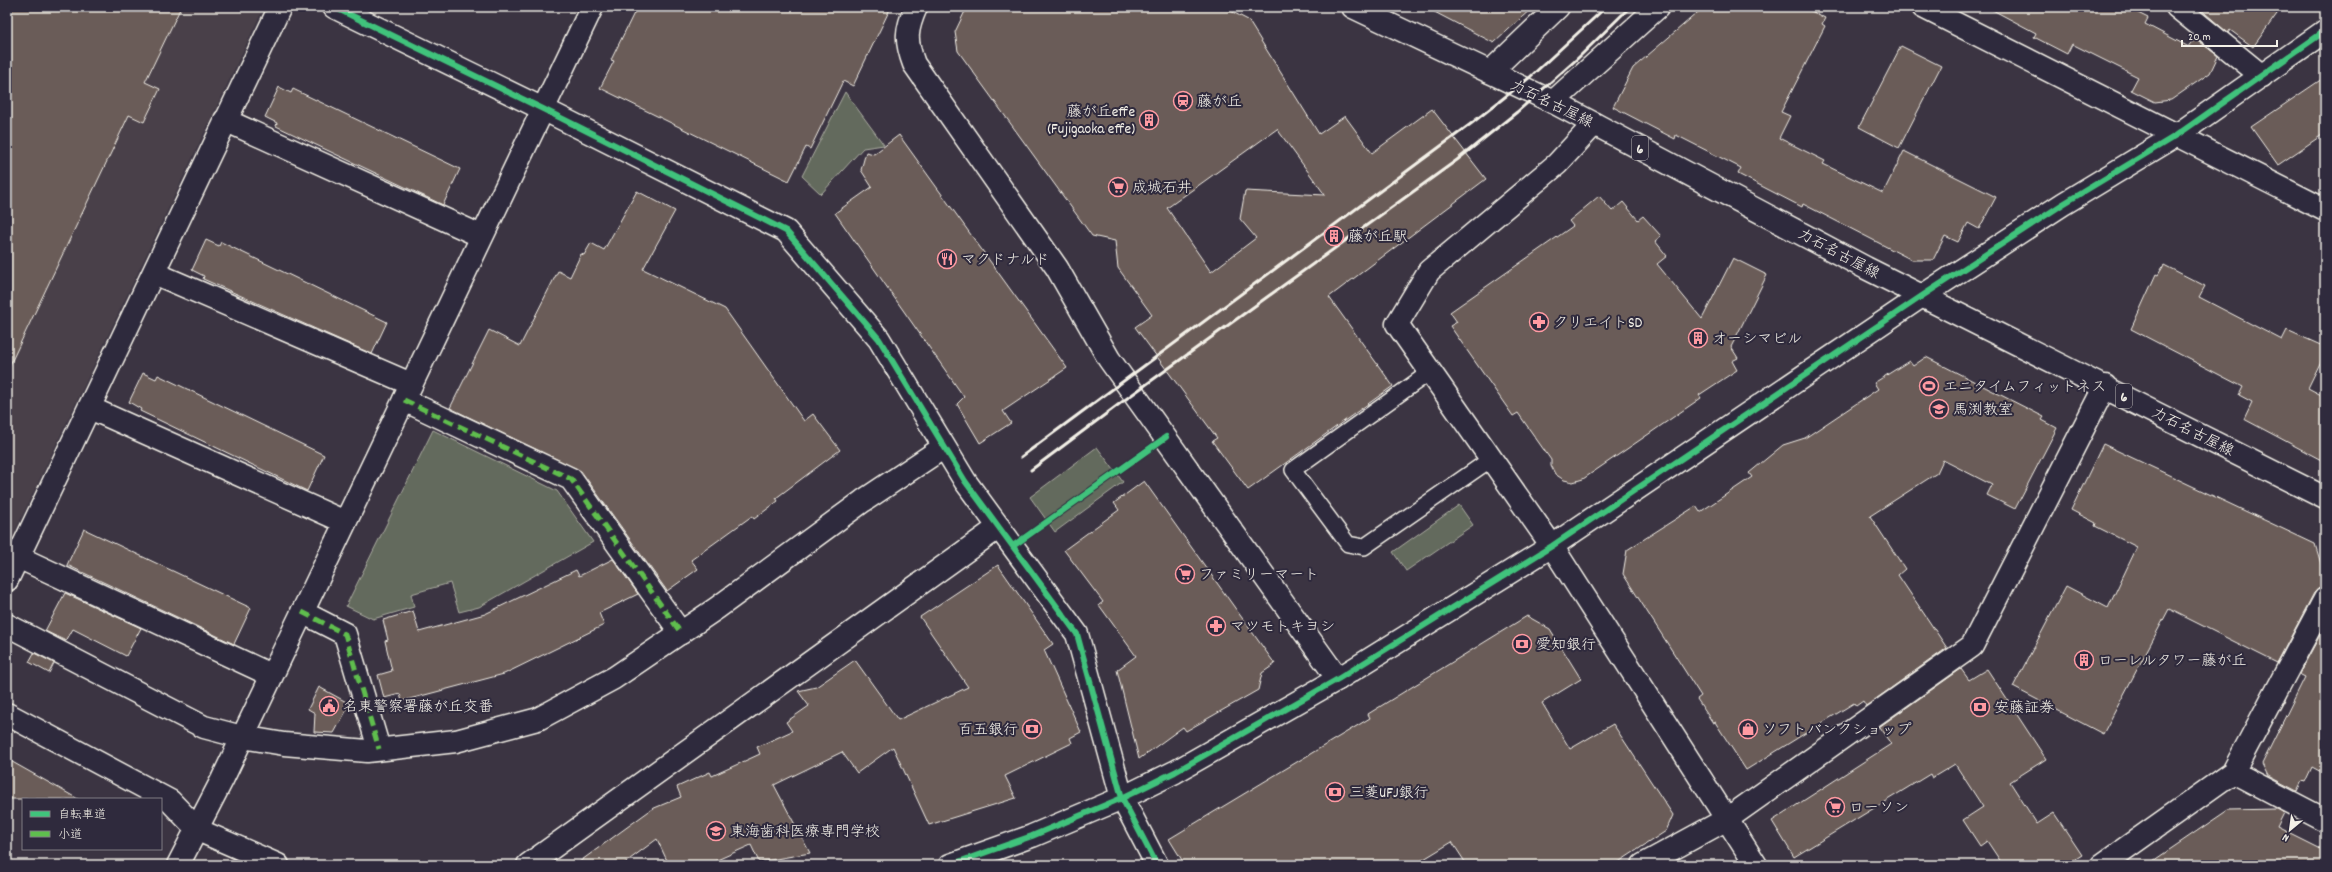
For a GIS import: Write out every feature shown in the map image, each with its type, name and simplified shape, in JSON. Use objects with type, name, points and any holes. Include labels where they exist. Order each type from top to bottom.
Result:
[{"type":"street","points":[[7,580],[280,7]]},
{"type":"street","points":[[334,7],[543,109],[786,231],[879,339],[944,448],[999,527],[1077,634],[1122,798],[1157,865]]},
{"type":"street","points":[[178,865],[198,830],[481,236],[592,7]]},
{"type":"street","points":[[916,7],[907,32],[909,50],[914,64],[1057,268],[1109,359],[1338,680]]},
{"type":"street","name":"力石名古屋線","points":[[1353,7],[1553,102],[1866,268],[2325,498]]},
{"type":"street","points":[[1490,72],[1558,7]]},
{"type":"street","points":[[1553,102],[1658,7]]},
{"type":"street","points":[[1923,7],[2325,210]]},
{"type":"street","points":[[2177,7],[2262,76]]},
{"type":"street","points":[[950,865],[1032,836],[1122,798],[1176,772],[1338,680],[1552,546],[1922,296],[2063,204],[2177,134],[2325,31]]},
{"type":"street","points":[[225,120],[481,236]]},
{"type":"street","points":[[1594,124],[1557,164],[1428,271],[1397,324],[1552,546],[1756,865]]},
{"type":"street","points":[[154,273],[408,392],[571,479],[681,633]]},
{"type":"street","points":[[1643,865],[1726,820],[1972,646],[2104,386]]},
{"type":"street","points":[[90,408],[345,522]]},
{"type":"street","points":[[7,625],[204,726],[242,737],[284,744],[367,751],[456,741],[538,718],[614,678],[681,633],[862,501],[944,448]]},
{"type":"street","points":[[528,865],[999,527]]},
{"type":"street","points":[[18,557],[272,675]]},
{"type":"street","points":[[2102,865],[2127,858],[2233,772],[2325,599]]},
{"type":"street","points":[[302,612],[345,634],[379,749]]},
{"type":"street","points":[[7,714],[170,801],[198,830],[278,865]]},
{"type":"street","points":[[2233,772],[2325,820]]},
{"type":"lane","points":[[1430,372],[1293,470],[1348,544],[1364,547],[1491,459]]},
{"type":"shaded area","points":[[7,7],[264,7],[7,548]]},
{"type":"green space","points":[[845,92],[884,145],[863,148],[821,194],[802,176]]},
{"type":"green space","points":[[433,430],[557,491],[593,542],[479,607],[459,612],[450,583],[411,594],[414,607],[373,619],[346,606]]},
{"type":"green space","points":[[1097,447],[1123,482],[1055,532],[1030,497]]},
{"type":"green space","points":[[1459,505],[1473,525],[1406,571],[1393,552]]},
{"type":"building","points":[[7,7],[181,7],[145,82],[160,89],[144,122],[129,115],[7,371]]},
{"type":"building","points":[[637,7],[891,7],[853,86],[843,81],[810,149],[806,147],[789,181],[600,88],[614,61],[611,60]]},
{"type":"building","points":[[967,7],[1223,7],[1248,20],[1319,134],[1345,116],[1372,153],[1432,109],[1486,179],[1329,297],[1393,386],[1248,490],[1212,441],[1217,438],[1135,327],[1152,315],[1118,268],[1115,241],[1092,236],[958,51],[955,32]],"holes":[[[1277,129],[1325,195],[1245,191],[1240,219],[1256,238],[1211,272],[1167,208]]]},
{"type":"building","points":[[1425,7],[1533,7],[1494,43]]},
{"type":"building","points":[[1704,7],[1803,7],[1825,18],[1822,24],[1825,26],[1781,112],[1790,116],[1779,138],[1825,161],[1823,164],[1883,193],[1904,151],[1996,197],[1979,229],[1968,223],[1958,242],[1945,236],[1933,260],[1912,260],[1803,204],[1802,207],[1738,174],[1741,168],[1676,135],[1675,139],[1613,107],[1633,68]]},
{"type":"building","points":[[1987,7],[2126,7],[2148,18],[2145,24],[2189,47],[2195,38],[2218,56],[2210,73],[2171,100],[2155,102],[2131,90],[2138,77],[2072,44],[2067,54],[2034,37],[2036,33]]},
{"type":"building","points":[[2198,7],[2282,7],[2253,47],[2230,30],[2228,33]]},
{"type":"building","points":[[1901,46],[1941,66],[1899,148],[1859,127]]},
{"type":"building","points":[[2325,77],[2325,133],[2278,165],[2251,127]]},
{"type":"building","points":[[279,87],[291,93],[293,89],[460,169],[443,205],[276,126],[277,123],[265,117]]},
{"type":"building","points":[[899,135],[1067,368],[1003,411],[1011,423],[980,443],[957,404],[964,397],[835,213],[872,187],[861,170],[866,152],[874,154]]},
{"type":"building","points":[[637,191],[675,211],[643,269],[725,309],[804,421],[813,414],[840,450],[776,498],[778,501],[754,519],[752,516],[691,560],[698,569],[667,591],[581,471],[450,408],[489,330],[520,346],[558,271],[570,277],[581,254],[584,255],[591,243],[604,250]]},
{"type":"building","points":[[1599,196],[1612,211],[1623,202],[1638,220],[1643,216],[1661,236],[1655,241],[1667,256],[1657,264],[1702,319],[1733,258],[1767,275],[1731,347],[1738,358],[1732,361],[1737,370],[1699,395],[1701,398],[1583,479],[1573,482],[1564,480],[1555,474],[1551,466],[1551,460],[1518,413],[1513,416],[1450,326],[1457,322],[1450,312],[1573,226],[1569,221]]},
{"type":"building","points":[[206,240],[219,246],[221,242],[387,322],[372,354],[203,279],[204,276],[192,270]]},
{"type":"building","points":[[2164,265],[2205,286],[2199,297],[2282,340],[2287,330],[2325,347],[2325,353],[2308,388],[2325,397],[2325,462],[2244,419],[2252,402],[2239,395],[2243,387],[2131,329],[2156,274],[2158,275]]},
{"type":"building","points":[[1926,357],[2044,417],[2042,420],[2057,428],[2015,509],[1987,495],[1992,485],[1943,460],[1937,473],[1870,516],[1905,569],[1898,575],[1947,648],[1866,706],[1863,701],[1856,706],[1854,703],[1746,770],[1715,722],[1713,723],[1697,699],[1701,696],[1623,574],[1627,550],[1696,506],[1700,512],[1752,477],[1749,473],[1783,445],[1805,438],[1878,389],[1874,383],[1909,361],[1913,366]]},
{"type":"building","points":[[143,373],[156,379],[158,375],[324,455],[307,491],[140,411],[141,409],[129,402]]},
{"type":"building","points":[[2103,444],[2315,544],[2325,577],[2325,587],[2319,588],[2314,593],[2277,663],[2169,609],[2103,734],[2013,687],[2066,586],[2108,608],[2137,547],[2095,526],[2096,523],[2071,510]]},
{"type":"building","points":[[1144,481],[1275,664],[1262,673],[1258,690],[1186,731],[1183,727],[1139,759],[1117,670],[1136,656],[1099,605],[1103,602],[1064,550],[1119,510],[1114,503]]},
{"type":"building","points":[[84,529],[251,608],[234,644],[67,565]]},
{"type":"building","points":[[613,559],[638,594],[599,613],[604,625],[504,674],[402,701],[400,694],[384,698],[378,675],[392,671],[385,641],[388,640],[383,620],[413,611],[419,632],[485,614],[576,570],[579,576]]},
{"type":"building","points":[[998,565],[1053,644],[1044,650],[1081,732],[1070,738],[1072,743],[1005,776],[1016,798],[929,825],[893,747],[857,773],[842,752],[774,785],[810,853],[759,862],[751,845],[706,865],[669,865],[657,839],[622,865],[575,865],[652,809],[681,797],[677,787],[710,772],[712,776],[760,754],[757,747],[792,731],[786,722],[809,706],[798,691],[816,687],[855,660],[898,720],[968,687],[920,617]]},
{"type":"building","points":[[65,593],[141,628],[126,656],[73,629],[66,641],[45,631]]},
{"type":"building","points":[[1527,616],[1550,629],[1581,679],[1542,703],[1570,749],[1613,724],[1673,815],[1666,831],[1614,865],[1467,865],[1452,842],[1414,865],[1185,865],[1169,839],[1370,718],[1368,714]]},
{"type":"building","points":[[2325,626],[2325,774],[2312,767],[2305,782],[2302,781],[2297,791],[2268,776],[2262,764],[2305,677],[2299,674]]},
{"type":"building","points":[[34,653],[54,663],[49,673],[29,662]]},
{"type":"building","points":[[1961,669],[1969,680],[1987,669],[2046,759],[2010,782],[2037,824],[2054,813],[2082,855],[2066,865],[2003,865],[1987,841],[1980,846],[1963,820],[1983,807],[1955,764],[1932,778],[1930,774],[1794,857],[1772,821],[1891,744],[1879,727]]},
{"type":"building","name":"名東警察署藤が丘交番","points":[[319,687],[350,704],[334,733],[314,732],[315,713],[308,709]]},
{"type":"building","points":[[7,759],[76,798],[22,798],[7,799]]},
{"type":"building","points":[[2277,809],[2284,813],[2277,827],[2325,851],[2325,865],[2147,865],[2228,810]]},
{"type":"railway","points":[[1021,457],[1472,123],[1529,78],[1606,7]]},
{"type":"railway","points":[[1031,470],[1126,399],[1457,160],[1517,112],[1577,59],[1630,7]]},
{"type":"marked path","points":[[404,400],[571,479],[681,633]]},
{"type":"marked path","points":[[302,612],[345,634],[379,749]]},
{"type":"cycle path","points":[[334,7],[543,109],[786,231],[879,339],[965,481],[1077,634],[1122,798],[1157,865]]},
{"type":"cycle path","points":[[950,865],[1032,836],[1122,798],[1175,772],[1338,679],[1552,546],[1922,296],[2063,204],[2177,135],[2325,31]]},
{"type":"cycle path","points":[[1013,546],[1166,437]]},
{"type":"place","name":"藤が丘","points":[[1183,101]]},
{"type":"place","name":"藤が丘effe (Fujigaoka effe)","points":[[1149,120]]},
{"type":"place","name":"成城石井","points":[[1118,187]]},
{"type":"place","name":"藤が丘駅","points":[[1334,236]]},
{"type":"place","name":"マクドナルド","points":[[947,259]]},
{"type":"place","name":"クリエイトSD","points":[[1539,322]]},
{"type":"place","name":"オーシマビル","points":[[1698,338]]},
{"type":"place","name":"エニタイムフィットネス","points":[[1929,386]]},
{"type":"place","name":"馬渕教室","points":[[1939,409]]},
{"type":"place","name":"ファミリーマート","points":[[1185,574]]},
{"type":"place","name":"マツモトキヨシ","points":[[1216,626]]},
{"type":"place","name":"愛知銀行","points":[[1522,644]]},
{"type":"place","name":"ローレルタワー藤が丘","points":[[2084,660]]},
{"type":"place","name":"名東警察署藤が丘交番","points":[[329,706]]},
{"type":"place","name":"安藤証券","points":[[1980,707]]},
{"type":"place","name":"百五銀行","points":[[1032,729]]},
{"type":"place","name":"ソフトバンクショップ","points":[[1748,729]]},
{"type":"place","name":"三菱UFJ銀行","points":[[1335,792]]},
{"type":"place","name":"ローソン","points":[[1835,807]]},
{"type":"place","name":"東海歯科医療専門学校","points":[[716,831]]}]
